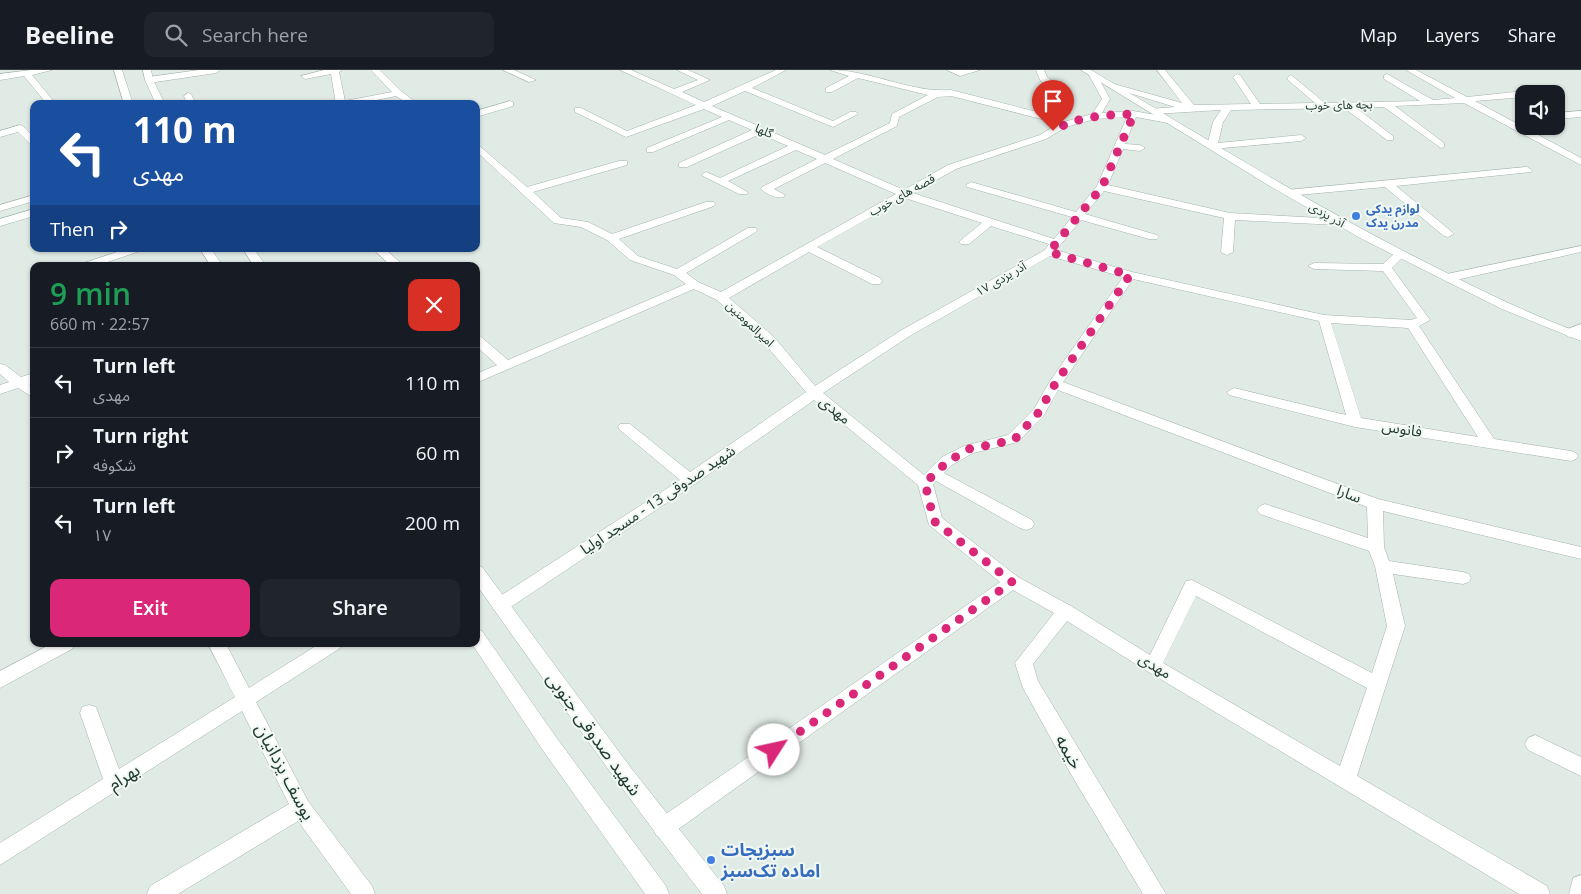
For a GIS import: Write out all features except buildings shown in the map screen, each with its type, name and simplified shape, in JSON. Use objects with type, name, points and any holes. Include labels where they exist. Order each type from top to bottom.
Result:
[{"type":"street","points":[[0,77],[48,70]]},
{"type":"street","points":[[118,70],[129,100]]},
{"type":"street","points":[[147,70],[149,80],[159,100]]},
{"type":"street","points":[[149,80],[216,70]]},
{"type":"street","points":[[305,76],[337,70],[341,100]]},
{"type":"street","points":[[507,70],[532,80]]},
{"type":"street","name":"گلها","points":[[624,70],[904,194],[989,222],[1052,248],[1130,275],[1324,318],[1412,324]]},
{"type":"street","points":[[681,70],[715,83]]},
{"type":"street","points":[[578,110],[626,134],[706,106],[747,89],[782,70]]},
{"type":"street","points":[[834,70],[936,94],[951,93],[1048,118],[1063,125]]},
{"type":"street","points":[[951,70],[960,73],[976,70]]},
{"type":"street","points":[[1040,70],[1043,78],[1058,90],[1048,118]]},
{"type":"street","points":[[1161,70],[1191,108]]},
{"type":"street","points":[[1410,70],[1581,161]]},
{"type":"street","points":[[381,72],[398,93],[408,100]]},
{"type":"street","points":[[1089,72],[1106,99],[1095,116]]},
{"type":"street","name":"آذر یزدی","points":[[1089,72],[1287,193],[1399,255],[1518,312],[1577,333]]},
{"type":"street","points":[[26,73],[49,100]]},
{"type":"street","points":[[829,90],[858,75]]},
{"type":"street","points":[[1419,75],[1387,77],[1432,103]]},
{"type":"street","points":[[1237,77],[1258,106]]},
{"type":"street","points":[[1291,78],[1324,106]]},
{"type":"street","points":[[674,92],[706,80]]},
{"type":"street","points":[[1114,87],[1191,108]]},
{"type":"street","points":[[968,98],[982,88]]},
{"type":"street","points":[[747,89],[833,124],[853,114]]},
{"type":"street","points":[[362,100],[398,93]]},
{"type":"street","points":[[780,196],[766,189],[894,124],[895,116],[936,94]]},
{"type":"street","name":"بچه های خوب","points":[[1153,111],[1258,106],[1348,106],[1432,103],[1515,95]]},
{"type":"street","points":[[480,113],[510,104]]},
{"type":"street","points":[[1386,104],[1441,145]]},
{"type":"street","points":[[1348,106],[1390,138]]},
{"type":"street","points":[[1228,107],[1218,122],[1212,146],[1301,138]]},
{"type":"street","name":"قصه های خوب","points":[[721,297],[952,167],[1043,136],[1063,125],[1095,116],[1134,114],[1168,120]]},
{"type":"street","name":"آذر یزدی ۱۷","points":[[814,393],[904,334],[1052,248],[1102,187],[1134,114]]},
{"type":"street","points":[[1565,115],[1581,114]]},
{"type":"street","points":[[650,150],[731,116]]},
{"type":"street","points":[[1504,120],[1515,119]]},
{"type":"street","points":[[0,134],[20,128],[30,139]]},
{"type":"street","points":[[683,165],[760,130]]},
{"type":"street","points":[[721,181],[797,146]]},
{"type":"street","points":[[1119,146],[1140,148]]},
{"type":"street","name":"امیرالمومنین","points":[[480,150],[558,221],[584,224],[611,238],[634,258],[678,273],[694,285],[721,297],[769,340],[814,393]]},
{"type":"street","points":[[526,191],[623,163]]},
{"type":"street","points":[[1287,193],[1527,170]]},
{"type":"street","points":[[706,174],[743,192]]},
{"type":"street","points":[[1387,183],[1448,234]]},
{"type":"street","points":[[971,185],[1153,237]]},
{"type":"street","points":[[1102,187],[1230,216],[1339,222]]},
{"type":"street","points":[[0,208],[30,199]]},
{"type":"street","points":[[611,238],[710,204]]},
{"type":"street","points":[[0,217],[30,207]]},
{"type":"street","points":[[0,223],[30,213]]},
{"type":"street","points":[[1227,252],[1230,216]]},
{"type":"street","points":[[965,242],[989,222]]},
{"type":"street","points":[[678,273],[752,230]]},
{"type":"street","points":[[808,248],[876,281]]},
{"type":"street","points":[[1447,278],[1581,249]]},
{"type":"street","points":[[97,262],[127,252]]},
{"type":"street","points":[[383,252],[394,262]]},
{"type":"street","points":[[1314,266],[1386,268],[1399,255]]},
{"type":"street","points":[[1386,268],[1424,320],[1412,324],[1488,443]]},
{"type":"street","points":[[1026,524],[930,478],[947,462],[969,449],[1014,440],[1039,412],[1055,384],[1130,275]]},
{"type":"street","points":[[480,377],[694,285]]},
{"type":"street","points":[[1324,318],[1355,422]]},
{"type":"street","points":[[480,343],[506,366]]},
{"type":"street","points":[[0,368],[30,391]]},
{"type":"street","points":[[0,390],[30,378]]},
{"type":"street","name":"سارا","points":[[1055,384],[1375,504],[1376,547],[1383,566],[1396,626],[1346,779]]},
{"type":"street","name":"فانوس","points":[[1234,392],[1355,422],[1571,456]]},
{"type":"street","name":"مهدی","points":[[814,393],[930,478],[934,521],[1012,582],[1065,611],[1154,666],[1539,894]]},
{"type":"street","name":"شهید صدوقی 13 - مسجد اولیا","points":[[500,605],[690,480],[814,393]]},
{"type":"street","points":[[625,428],[690,480]]},
{"type":"street","points":[[1375,504],[1581,553]]},
{"type":"street","points":[[1265,510],[1376,547]]},
{"type":"street","points":[[1383,566],[1463,578]]},
{"type":"street","name":"شهید صدوقی جنوبی","points":[[480,577],[663,828],[716,894]]},
{"type":"street","points":[[663,828],[1012,582]]},
{"type":"street","points":[[1154,666],[1192,586],[1377,685]]},
{"type":"street","name":"خیمه","points":[[1065,611],[1024,663],[1029,683],[1076,765],[1155,894]]},
{"type":"street","points":[[480,642],[549,743],[658,894]]},
{"type":"street","points":[[0,680],[60,647]]},
{"type":"street","name":"یوسف یزدانیان","points":[[219,647],[301,808],[364,894]]},
{"type":"street","name":"بهرام","points":[[0,855],[328,647]]},
{"type":"street","points":[[89,713],[115,783]]},
{"type":"street","points":[[1535,744],[1581,767]]},
{"type":"street","points":[[158,894],[301,808]]},
{"type":"street","points":[[1580,894],[1581,886]]},
{"type":"place","name":"لوازم یدکی مدرن یدک","points":[[1356,216]]},
{"type":"place","name":"سبزیجات اماده تک‌سبز","points":[[711,860]]},
{"type":"route","points":[[774,750],[1012,582],[934,521],[925,483],[947,462],[969,449],[1014,440],[1039,412],[1055,384],[1130,275],[1049,252],[1102,187],[1134,114],[1095,116],[1063,125],[1053,131]]}]
